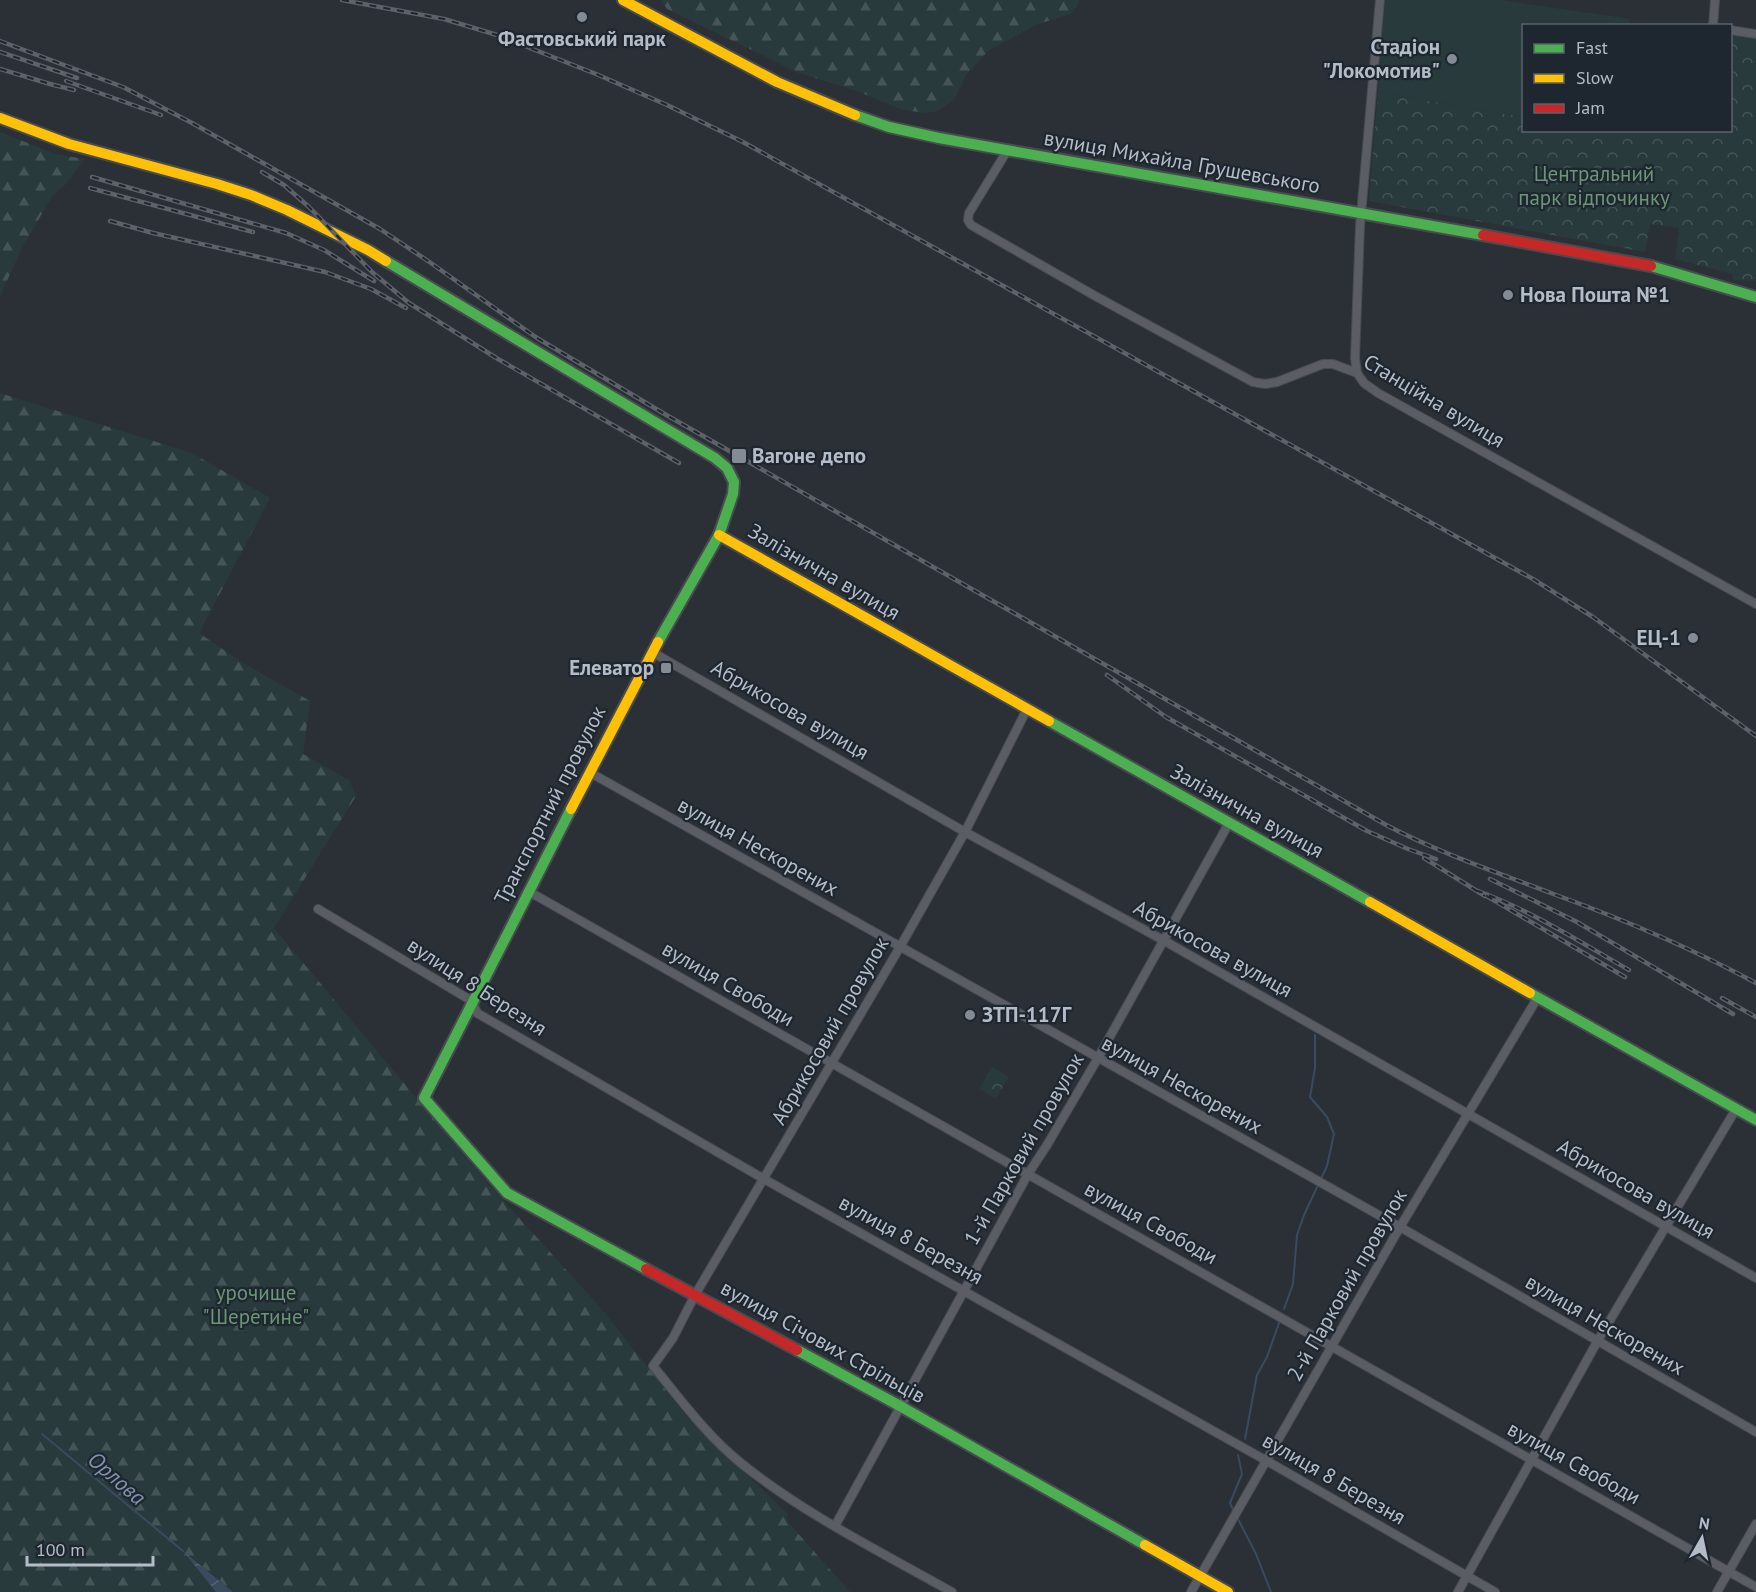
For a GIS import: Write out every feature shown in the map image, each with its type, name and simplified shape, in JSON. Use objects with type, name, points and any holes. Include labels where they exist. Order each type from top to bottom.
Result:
[{"type":"street","name":"вулиця Михайла Грушевського","points":[[625,0],[778,82],[843,111],[905,131],[1650,266],[1756,297]]},
{"type":"street","points":[[1357,373],[1355,358],[1361,213],[1380,0]]},
{"type":"street","points":[[1713,24],[1715,0]]},
{"type":"street","points":[[1732,30],[1756,34]]},
{"type":"street","name":"Транспортний провулок","points":[[0,118],[79,147],[251,195],[368,250],[722,463],[734,482],[733,494],[719,534],[651,652],[424,1098]]},
{"type":"street","name":"Станційна вулиця","points":[[1006,151],[969,213],[968,220],[971,225],[1253,382],[1265,384],[1277,382],[1323,364],[1333,364],[1357,373],[1364,383],[1378,393],[1756,604]]},
{"type":"street","name":"Залізнична вулиця","points":[[719,534],[1756,1120]]},
{"type":"street","name":"Абрикосова вулиця","points":[[651,652],[965,832],[1163,940],[1756,1278]]},
{"type":"street","name":"Абрикосовий провулок","points":[[836,1527],[794,1502],[740,1463],[698,1420],[653,1366],[673,1338],[695,1295],[900,947],[965,832],[1027,709]]},
{"type":"street","name":"вулиця Нескорених","points":[[589,772],[1400,1227],[1756,1432]]},
{"type":"street","name":"1-й Парковий провулок","points":[[836,1527],[1028,1174],[1098,1058],[1229,823]]},
{"type":"street","name":"вулиця Свободи","points":[[528,891],[1756,1587]]},
{"type":"street","name":"вулиця 8 Березня","points":[[318,909],[472,1001],[477,1013],[764,1179],[1267,1461],[1495,1592]]},
{"type":"street","name":"2-й Парковий провулок","points":[[1191,1592],[1400,1227],[1538,997]]},
{"type":"street","name":"вулиця Січових Стрільців","points":[[424,1098],[507,1193],[900,1406],[1228,1592]]},
{"type":"street","points":[[1458,1592],[1597,1342],[1664,1226],[1736,1109]]},
{"type":"street","points":[[1717,1592],[1756,1524]]},
{"type":"street","points":[[836,1527],[952,1592]]},
{"type":"green space","points":[[661,0],[1079,0],[1079,3],[1071,14],[1038,24],[988,51],[966,75],[954,100],[938,111],[924,113],[900,109],[857,91],[799,73],[667,9]]},
{"type":"green space","name":"Стадіон \"Локомотив\"","points":[[1385,0],[1501,0],[1630,19],[1629,24],[1522,24],[1522,117],[1378,92]]},
{"type":"green space","name":"Центральний парк відпочинку","points":[[1732,34],[1756,37],[1756,281],[1733,280],[1732,274],[1675,259],[1679,228],[1650,224],[1645,252],[1369,201],[1378,92],[1522,117],[1522,132],[1732,132]]},
{"type":"green space","points":[[0,132],[55,154],[85,159],[64,186],[53,195],[23,246],[0,296]]},
{"type":"green space","name":"урочище \"Шеретине\"","points":[[0,393],[192,453],[270,498],[199,633],[243,663],[310,701],[303,754],[349,780],[356,796],[274,928],[490,1186],[600,1307],[689,1419],[787,1513],[787,1521],[850,1592],[233,1592],[186,1553],[216,1592],[0,1592]]},
{"type":"green space","points":[[992,1067],[1009,1077],[996,1099],[979,1089]]},
{"type":"water","points":[[183,1551],[233,1592],[216,1592]]},
{"type":"waterway","points":[[1284,1309],[1293,1284],[1297,1235],[1327,1166],[1334,1134],[1327,1117],[1310,1097],[1315,1068],[1315,1035]]},
{"type":"waterway","points":[[1245,1439],[1257,1375],[1267,1357],[1279,1323]]},
{"type":"waterway","name":"Орлова","points":[[42,1434],[183,1551]]},
{"type":"waterway","points":[[1234,1512],[1230,1503],[1242,1474],[1238,1455]]},
{"type":"waterway","points":[[1237,1517],[1256,1554],[1271,1592]]},
{"type":"railway","points":[[342,0],[444,19],[497,35],[596,74],[743,142],[1533,579],[1593,617],[1756,736]]},
{"type":"railway","points":[[0,41],[123,87],[192,123],[380,229],[537,338],[668,416],[1388,826],[1450,854],[1658,935],[1756,983]]},
{"type":"railway","points":[[0,52],[77,78]]},
{"type":"railway","points":[[0,69],[74,90]]},
{"type":"railway","points":[[66,81],[161,115]]},
{"type":"railway","points":[[262,172],[284,185],[309,207],[372,272],[409,303],[498,359],[679,463]]},
{"type":"railway","points":[[92,177],[286,233],[324,250],[374,281]]},
{"type":"railway","points":[[90,188],[253,232]]},
{"type":"railway","points":[[110,221],[325,272],[371,289],[406,308]]},
{"type":"railway","points":[[1107,675],[1166,717],[1367,831],[1436,859]]},
{"type":"railway","points":[[1424,858],[1485,896]]},
{"type":"railway","points":[[1490,879],[1577,922],[1733,1014]]},
{"type":"railway","points":[[1625,977],[1478,891],[1537,917],[1629,970]]},
{"type":"railway","points":[[1722,998],[1756,1017]]},
{"type":"traffic: fast","points":[[855,115],[889,127],[939,138],[1483,235]]},
{"type":"traffic: fast","points":[[386,261],[715,458],[727,468],[734,482],[733,494],[719,535],[658,642]]},
{"type":"traffic: fast","points":[[1651,266],[1756,297]]},
{"type":"traffic: fast","points":[[1049,721],[1370,902]]},
{"type":"traffic: fast","points":[[571,809],[424,1098],[507,1193],[646,1269]]},
{"type":"traffic: fast","points":[[1530,993],[1756,1120]]},
{"type":"traffic: fast","points":[[797,1350],[1145,1545]]},
{"type":"traffic: slow","points":[[623,0],[777,82],[855,115]]},
{"type":"traffic: slow","points":[[0,118],[69,144],[251,195],[287,210],[386,261]]},
{"type":"traffic: slow","points":[[719,535],[1049,721]]},
{"type":"traffic: slow","points":[[571,809],[658,642]]},
{"type":"traffic: slow","points":[[1370,902],[1530,993]]},
{"type":"traffic: slow","points":[[1145,1545],[1228,1592]]},
{"type":"traffic: jam","points":[[1483,235],[1651,266]]},
{"type":"traffic: jam","points":[[646,1269],[797,1350]]},
{"type":"place","name":"Фастовський парк","points":[[582,17]]},
{"type":"place","name":"Стадіон \"Локомотив\"","points":[[1452,59]]},
{"type":"place","name":"Нова Пошта №1","points":[[1508,295]]},
{"type":"place","name":"Вагоне депо","points":[[739,456]]},
{"type":"place","name":"ЕЦ-1","points":[[1693,638]]},
{"type":"place","name":"Елеватор","points":[[666,668]]},
{"type":"place","name":"ЗТП-117Г","points":[[970,1015]]}]
